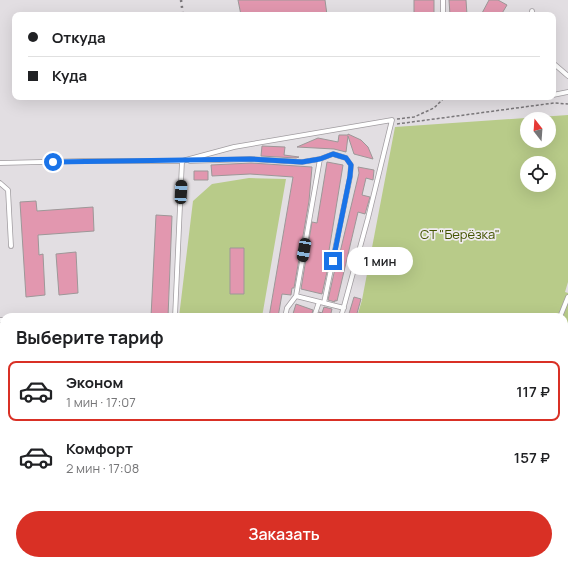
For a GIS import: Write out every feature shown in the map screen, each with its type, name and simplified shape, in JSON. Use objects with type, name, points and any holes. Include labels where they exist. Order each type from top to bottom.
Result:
[{"type":"lane","points":[[443,0],[443,12]]},
{"type":"lane","points":[[556,66],[568,76]]},
{"type":"lane","points":[[556,94],[568,92]]},
{"type":"lane","points":[[182,161],[234,147],[391,122],[368,218],[342,313]]},
{"type":"lane","points":[[0,163],[250,159],[302,162],[320,159],[333,154],[346,158],[351,165],[350,176],[324,303]]},
{"type":"lane","points":[[286,313],[287,308],[296,296],[320,159]]},
{"type":"lane","points":[[176,313],[182,161]]},
{"type":"lane","points":[[0,183],[8,190],[11,246]]},
{"type":"lane","points":[[296,296],[344,308]]},
{"type":"lane","points":[[562,313],[568,297]]},
{"type":"lane","points":[[315,313],[319,302]]},
{"type":"path","points":[[391,122],[414,117],[434,108],[442,100]]},
{"type":"path","points":[[391,122],[554,103],[568,104]]},
{"type":"green space","name":"СТ \"Берёзка\"","points":[[568,115],[568,282],[565,292],[568,293],[568,313],[358,313],[362,300],[395,127],[520,118],[520,148],[556,148],[556,116]]},
{"type":"green space","points":[[249,178],[286,179],[263,313],[179,313],[193,201],[212,184]]},
{"type":"building","points":[[238,0],[325,0],[327,12],[240,12]]},
{"type":"building","points":[[414,0],[434,0],[434,12],[414,12]]},
{"type":"building","points":[[449,0],[466,0],[467,12],[450,12]]},
{"type":"building","points":[[489,0],[498,0],[507,5],[503,12],[483,12]]},
{"type":"building","points":[[348,134],[361,140],[368,147],[373,159],[354,154],[348,136],[346,152],[334,149],[297,147],[318,138],[338,142],[339,135]]},
{"type":"building","points":[[262,146],[285,147],[284,155],[299,157],[261,156]]},
{"type":"building","points":[[327,162],[343,165],[327,263],[329,263],[322,294],[301,289],[312,222],[317,223]]},
{"type":"building","points":[[251,163],[312,167],[309,201],[294,288],[292,288],[291,295],[282,294],[279,313],[270,313],[293,177],[250,174],[212,176],[211,165]]},
{"type":"building","points":[[358,167],[374,170],[373,180],[366,178],[362,195],[370,197],[365,214],[358,212],[337,301],[335,300],[335,302],[328,300],[359,173]]},
{"type":"building","points":[[194,171],[208,171],[208,180],[194,180]]},
{"type":"building","points":[[36,201],[37,211],[93,207],[94,231],[38,235],[39,255],[43,254],[45,295],[26,297],[20,202]]},
{"type":"building","points":[[156,215],[172,216],[168,313],[151,313]]},
{"type":"building","points":[[230,248],[244,248],[244,294],[230,294]]},
{"type":"building","points":[[76,252],[78,293],[59,295],[56,254]]},
{"type":"building","points":[[354,297],[361,299],[357,313],[349,313]]},
{"type":"building","points":[[296,304],[313,310],[312,313],[293,313]]},
{"type":"building","points":[[324,307],[332,309],[331,313],[322,313]]},
{"type":"railway","points":[[181,0],[183,12]]},
{"type":"route","points":[[53,162],[250,159],[302,162],[320,159],[333,154],[346,158],[351,165],[350,176],[333,261]]}]
